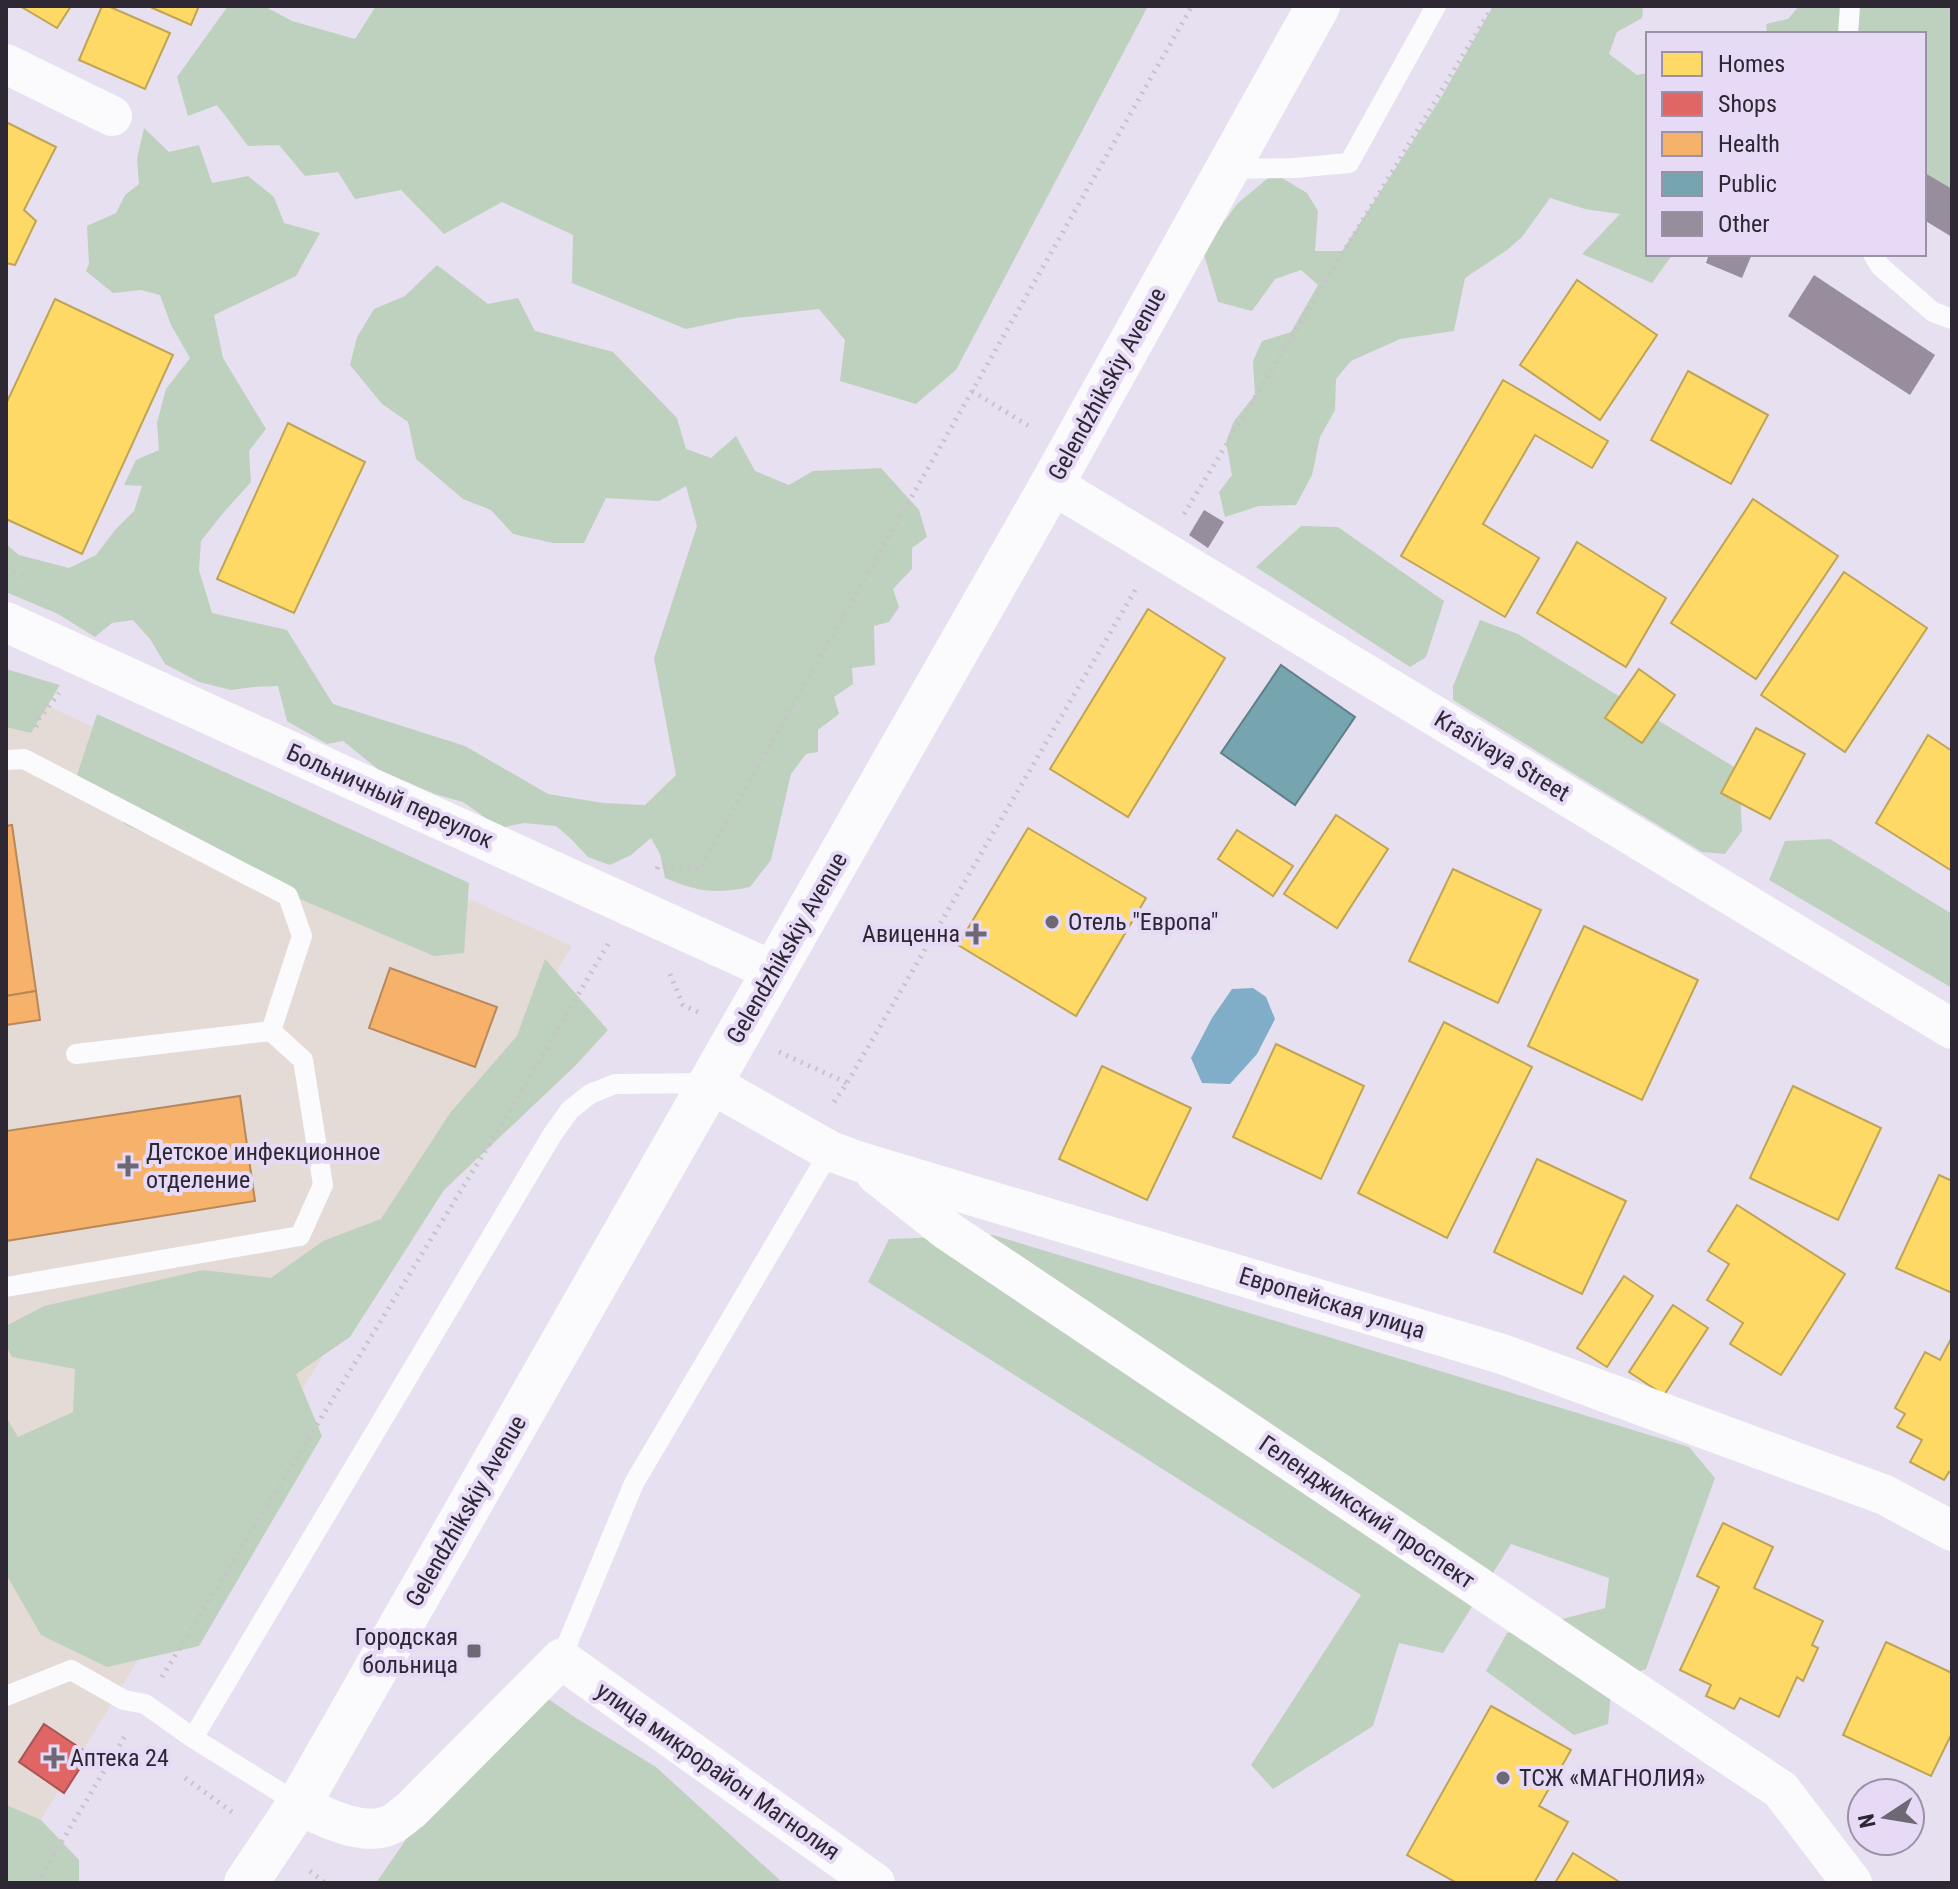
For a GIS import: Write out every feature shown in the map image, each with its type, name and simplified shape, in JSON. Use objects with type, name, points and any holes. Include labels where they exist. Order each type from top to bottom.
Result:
[{"type":"main road","name":"Gelendzhikskiy Avenue","points":[[246,1883],[299,1804],[1052,484],[1318,6]]},
{"type":"street","points":[[6,64],[112,116]]},
{"type":"street","name":"Krasivaya Street","points":[[1052,484],[1952,1029]]},
{"type":"street","name":"Больничный переулок","points":[[6,622],[773,971]]},
{"type":"street","name":"Европейская улица","points":[[710,1083],[833,1150],[1502,1354],[1885,1495],[1952,1531]]},
{"type":"street","name":"Геленджикский проспект","points":[[833,1150],[961,1240],[1781,1790],[1852,1883]]},
{"type":"street","points":[[299,1804],[326,1819],[367,1829],[388,1826],[411,1810],[561,1659]]},
{"type":"street","name":"улица микрорайон Магнолия","points":[[561,1659],[875,1883]]},
{"type":"lane","points":[[1226,169],[1349,163],[1436,6]]},
{"type":"lane","points":[[1848,32],[1850,6]]},
{"type":"lane","points":[[1874,256],[1880,266],[1933,312],[1952,319]]},
{"type":"lane","points":[[6,760],[24,759],[288,896],[302,936],[271,1031]]},
{"type":"lane","points":[[6,1287],[300,1236],[323,1185],[303,1060],[271,1031],[76,1054]]},
{"type":"lane","points":[[193,1738],[552,1135],[570,1110],[590,1094],[615,1084],[710,1083]]},
{"type":"lane","points":[[561,1659],[634,1483],[833,1150]]},
{"type":"lane","points":[[6,1696],[71,1670],[124,1700],[145,1704],[299,1804]]},
{"type":"path","points":[[833,1150],[847,1083],[1134,592],[1493,6]]},
{"type":"path","points":[[175,1771],[273,1841],[325,1883]]},
{"type":"shaded area","points":[[6,687],[572,946],[6,1877]]},
{"type":"green space","points":[[228,6],[264,6],[292,21],[355,39],[376,6],[1148,6],[956,370],[916,404],[840,381],[845,340],[819,309],[737,318],[686,329],[572,283],[573,235],[502,202],[444,234],[401,190],[355,199],[338,172],[305,176],[279,145],[248,146],[217,105],[188,116],[177,77]]},
{"type":"green space","points":[[1493,6],[1639,6],[1643,9],[1642,18],[1617,32],[1609,54],[1637,75],[1646,73],[1646,256],[1672,256],[1652,283],[1582,254],[1620,214],[1585,209],[1550,198],[1522,237],[1465,278],[1454,331],[1400,339],[1351,361],[1336,379],[1335,410],[1320,437],[1312,475],[1296,505],[1259,506],[1225,517],[1219,492],[1232,475],[1226,442],[1234,421],[1255,395],[1253,361],[1262,341],[1291,332],[1318,285],[1301,270],[1275,279],[1252,311],[1218,302],[1203,251],[1237,204],[1274,173],[1307,193],[1318,211],[1315,251],[1342,251],[1439,101]]},
{"type":"green space","points":[[1799,6],[1952,6],[1952,224],[1926,219],[1926,32],[1767,32],[1766,24],[1788,19]]},
{"type":"green space","points":[[144,128],[169,152],[199,145],[212,183],[248,176],[274,197],[284,223],[320,233],[296,276],[214,315],[223,358],[266,429],[249,451],[251,482],[201,541],[199,570],[212,613],[287,630],[333,704],[465,746],[548,794],[603,803],[645,805],[676,775],[654,658],[697,526],[686,486],[659,501],[606,498],[584,543],[553,543],[513,534],[491,510],[463,499],[416,459],[408,422],[382,404],[350,365],[357,337],[374,309],[405,296],[437,265],[488,304],[518,298],[535,331],[613,352],[677,418],[686,449],[711,458],[736,436],[755,471],[789,485],[813,471],[881,468],[919,510],[927,537],[912,548],[912,569],[893,589],[899,607],[889,622],[874,626],[875,665],[852,668],[853,684],[834,697],[839,714],[818,730],[818,752],[806,754],[791,774],[771,860],[750,887],[707,890],[665,878],[660,854],[651,838],[631,855],[610,865],[588,857],[556,826],[524,823],[500,828],[463,802],[435,794],[379,770],[343,741],[327,744],[287,721],[278,686],[231,690],[199,682],[165,664],[150,639],[133,620],[112,623],[95,637],[58,614],[6,592],[6,544],[19,555],[69,568],[96,555],[134,511],[142,486],[124,485],[136,460],[159,450],[157,423],[166,389],[190,358],[171,325],[160,295],[141,290],[113,293],[86,271],[89,264],[87,226],[116,213],[125,195],[139,184],[137,159]]},
{"type":"green space","points":[[1301,526],[1338,527],[1444,601],[1426,657],[1410,667],[1256,567]]},
{"type":"green space","points":[[1480,620],[1518,634],[1739,770],[1742,831],[1725,854],[1702,852],[1453,700],[1453,686]]},
{"type":"green space","points":[[6,669],[60,685],[31,733],[6,727]]},
{"type":"green space","points":[[97,714],[469,883],[464,953],[434,956],[126,825],[77,775]]},
{"type":"green space","points":[[1830,839],[1952,914],[1952,988],[1769,880],[1785,841]]},
{"type":"green space","points":[[545,959],[608,1030],[575,1066],[444,1190],[350,1337],[296,1374],[322,1436],[199,1646],[107,1667],[41,1635],[6,1574],[6,1417],[18,1437],[73,1412],[75,1369],[12,1357],[6,1346],[6,1326],[44,1306],[203,1270],[271,1278],[323,1241],[381,1219],[450,1113],[517,1036]]},
{"type":"green space","points":[[993,1235],[1689,1447],[1715,1478],[1646,1669],[1612,1681],[1608,1724],[1574,1735],[1486,1671],[1507,1633],[1605,1608],[1609,1578],[1511,1544],[1443,1653],[1399,1643],[1373,1726],[1273,1789],[1251,1765],[1361,1595],[868,1282],[889,1239]]},
{"type":"green space","points":[[541,1694],[656,1767],[783,1883],[376,1883],[407,1838]]},
{"type":"green space","points":[[6,1805],[41,1820],[79,1860],[79,1883],[6,1883]]},
{"type":"water","points":[[1253,988],[1266,997],[1275,1019],[1257,1054],[1230,1084],[1202,1083],[1191,1058],[1212,1018],[1232,989]]},
{"type":"building: Homes","points":[[20,6],[71,6],[57,28]]},
{"type":"building: Homes","points":[[102,6],[170,33],[145,89],[79,60]]},
{"type":"building: Homes","points":[[148,6],[199,6],[191,25]]},
{"type":"building: Homes","points":[[6,122],[56,147],[24,210],[36,221],[15,265],[6,263]]},
{"type":"building: Homes","points":[[1577,280],[1657,335],[1600,420],[1520,365]]},
{"type":"building: Homes","points":[[55,299],[173,355],[82,554],[6,519],[6,404]]},
{"type":"building: Homes","points":[[1688,371],[1768,415],[1731,484],[1651,440]]},
{"type":"building: Homes","points":[[1503,380],[1608,441],[1592,468],[1535,435],[1483,524],[1539,558],[1505,617],[1401,556]]},
{"type":"building: Homes","points":[[288,423],[365,462],[294,613],[217,579]]},
{"type":"building: Homes","points":[[1753,499],[1838,556],[1756,679],[1671,623]]},
{"type":"building: Homes","points":[[1577,542],[1666,598],[1626,667],[1537,613]]},
{"type":"building: Homes","points":[[1844,572],[1927,628],[1845,752],[1761,695]]},
{"type":"building: Homes","points":[[1148,609],[1225,658],[1128,817],[1050,769]]},
{"type":"building: Homes","points":[[1639,669],[1675,695],[1642,743],[1605,718]]},
{"type":"building: Homes","points":[[1756,728],[1805,754],[1770,819],[1721,793]]},
{"type":"building: Homes","points":[[1928,735],[1952,751],[1952,871],[1876,823]]},
{"type":"building: Homes","points":[[1336,815],[1388,849],[1337,928],[1284,894]]},
{"type":"building: Homes","name":"Отель \"Европа\"","points":[[1028,828],[1146,898],[1076,1016],[958,945]]},
{"type":"building: Homes","points":[[1237,830],[1293,866],[1273,896],[1218,859]]},
{"type":"building: Homes","points":[[1453,869],[1541,910],[1498,1003],[1409,961]]},
{"type":"building: Homes","points":[[1584,926],[1698,980],[1642,1100],[1528,1046]]},
{"type":"building: Homes","points":[[1444,1022],[1532,1067],[1447,1238],[1358,1193]]},
{"type":"building: Homes","points":[[1276,1044],[1364,1086],[1321,1179],[1233,1137]]},
{"type":"building: Homes","points":[[1102,1066],[1191,1108],[1147,1200],[1059,1159]]},
{"type":"building: Homes","points":[[1793,1086],[1881,1128],[1838,1220],[1750,1178]]},
{"type":"building: Homes","points":[[1537,1159],[1626,1201],[1582,1294],[1494,1252]]},
{"type":"building: Homes","points":[[1939,1175],[1952,1181],[1952,1293],[1896,1268]]},
{"type":"building: Homes","points":[[1737,1205],[1845,1274],[1781,1375],[1730,1344],[1743,1323],[1707,1300],[1729,1264],[1708,1251]]},
{"type":"building: Homes","points":[[1624,1276],[1653,1296],[1607,1367],[1577,1348]]},
{"type":"building: Homes","points":[[1673,1305],[1708,1328],[1664,1395],[1629,1372]]},
{"type":"building: Homes","points":[[1952,1337],[1952,1474],[1949,1472],[1944,1480],[1910,1462],[1922,1440],[1897,1427],[1905,1414],[1895,1408],[1925,1352],[1940,1360]]},
{"type":"building: Homes","points":[[1723,1523],[1773,1547],[1754,1588],[1823,1621],[1812,1645],[1818,1648],[1803,1681],[1797,1677],[1779,1717],[1740,1698],[1734,1709],[1706,1696],[1711,1685],[1680,1670],[1719,1587],[1697,1576]]},
{"type":"building: Homes","points":[[1886,1642],[1952,1673],[1952,1733],[1931,1776],[1843,1735]]},
{"type":"building: Homes","name":"ТСЖ «МАГНОЛИЯ»","points":[[1491,1706],[1571,1750],[1539,1806],[1568,1822],[1534,1883],[1457,1883],[1407,1855]]},
{"type":"building: Homes","points":[[1573,1853],[1621,1883],[1555,1883]]},
{"type":"building: Shops","name":"Аптека 24","points":[[44,1724],[89,1754],[64,1793],[19,1762]]},
{"type":"building: Health","points":[[12,825],[36,991],[6,996],[6,826]]},
{"type":"building: Health","points":[[390,968],[497,1007],[475,1067],[369,1028]]},
{"type":"building: Health","points":[[36,991],[40,1020],[6,1025],[6,996]]},
{"type":"building: Health","name":"Детское инфекционное отделение","points":[[240,1096],[255,1201],[6,1241],[6,1131]]},
{"type":"building: Public","points":[[1281,665],[1355,717],[1295,805],[1221,753]]},
{"type":"building: Other","points":[[1926,174],[1952,189],[1952,237],[1926,221]]},
{"type":"building: Other","points":[[1708,256],[1751,256],[1742,278],[1706,263]]},
{"type":"building: Other","points":[[1814,275],[1935,355],[1910,395],[1788,316]]},
{"type":"building: Other","points":[[1204,510],[1224,522],[1208,548],[1189,535]]},
{"type":"place","name":"Отель \"Европа\"","points":[[1052,922]]},
{"type":"place","name":"Авиценна","points":[[976,934]]},
{"type":"place","name":"Детское инфекционное отделение","points":[[128,1166]]},
{"type":"place","name":"Городская больница","points":[[474,1651]]},
{"type":"place","name":"Аптека 24","points":[[54,1758]]},
{"type":"place","name":"ТСЖ «МАГНОЛИЯ»","points":[[1503,1778]]}]
